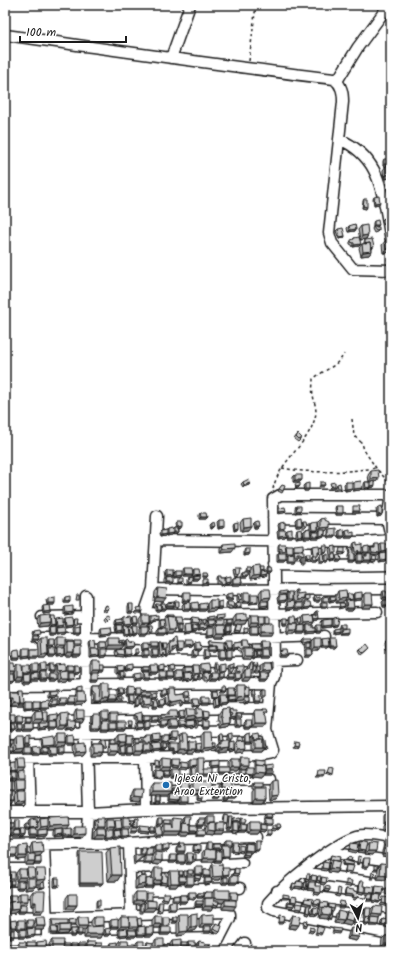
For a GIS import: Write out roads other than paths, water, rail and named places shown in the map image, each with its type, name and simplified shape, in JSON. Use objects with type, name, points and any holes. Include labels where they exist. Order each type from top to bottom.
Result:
[{"type":"street","points":[[171,58],[190,5]]},
{"type":"street","points":[[337,81],[358,47],[389,5]]},
{"type":"street","points":[[5,35],[248,69],[334,79],[343,91],[329,233],[332,243],[353,269],[391,270]]},
{"type":"street","points":[[339,139],[351,144],[365,156],[373,166],[389,216],[391,241]]},
{"type":"street","points":[[5,759],[267,755],[273,750],[267,730],[268,708],[271,683],[274,677],[275,662],[273,613],[273,498],[280,495],[391,496],[387,519],[391,537]]},
{"type":"street","points":[[157,516],[157,540],[153,589],[146,609],[147,613],[207,615],[377,612]]},
{"type":"street","points":[[273,518],[387,519]]},
{"type":"street","points":[[157,540],[273,542],[364,542],[391,540]]},
{"type":"street","points":[[273,565],[391,565]]},
{"type":"street","points":[[153,589],[391,590]]},
{"type":"street","points":[[86,596],[86,685],[84,710],[88,812],[86,843]]},
{"type":"street","points":[[41,617],[86,616]]},
{"type":"street","points":[[40,638],[208,640],[324,636]]},
{"type":"street","points":[[5,661],[275,662],[297,660]]},
{"type":"street","points":[[5,686],[271,683]]},
{"type":"street","points":[[5,711],[268,708]]},
{"type":"street","points":[[5,734],[267,730]]},
{"type":"street","points":[[145,758],[146,809]]},
{"type":"street","points":[[28,759],[25,783],[30,812]]},
{"type":"street","points":[[146,781],[269,779]]},
{"type":"street","points":[[5,812],[88,812],[146,809],[391,806]]},
{"type":"street","points":[[391,838],[366,835],[358,836],[343,842],[301,872],[278,891],[268,903],[268,908],[274,912],[391,934]]},
{"type":"street","points":[[5,845],[129,843],[180,839],[256,837]]},
{"type":"street","points":[[129,843],[131,915]]},
{"type":"street","points":[[44,844],[47,946]]},
{"type":"street","points":[[327,852],[391,861]]},
{"type":"street","points":[[130,868],[242,863]]},
{"type":"street","points":[[5,869],[45,869]]},
{"type":"street","points":[[301,872],[391,885]]},
{"type":"street","points":[[131,891],[240,888]]},
{"type":"street","points":[[278,891],[391,908]]},
{"type":"street","points":[[5,892],[45,892]]},
{"type":"street","points":[[5,917],[47,918],[226,912],[230,914],[230,918],[213,951]]},
{"type":"street","points":[[5,942],[47,946],[220,938]]},
{"type":"place","name":"Iglesia Ni Cristo, Arao Extention","points":[[166,785]]}]
